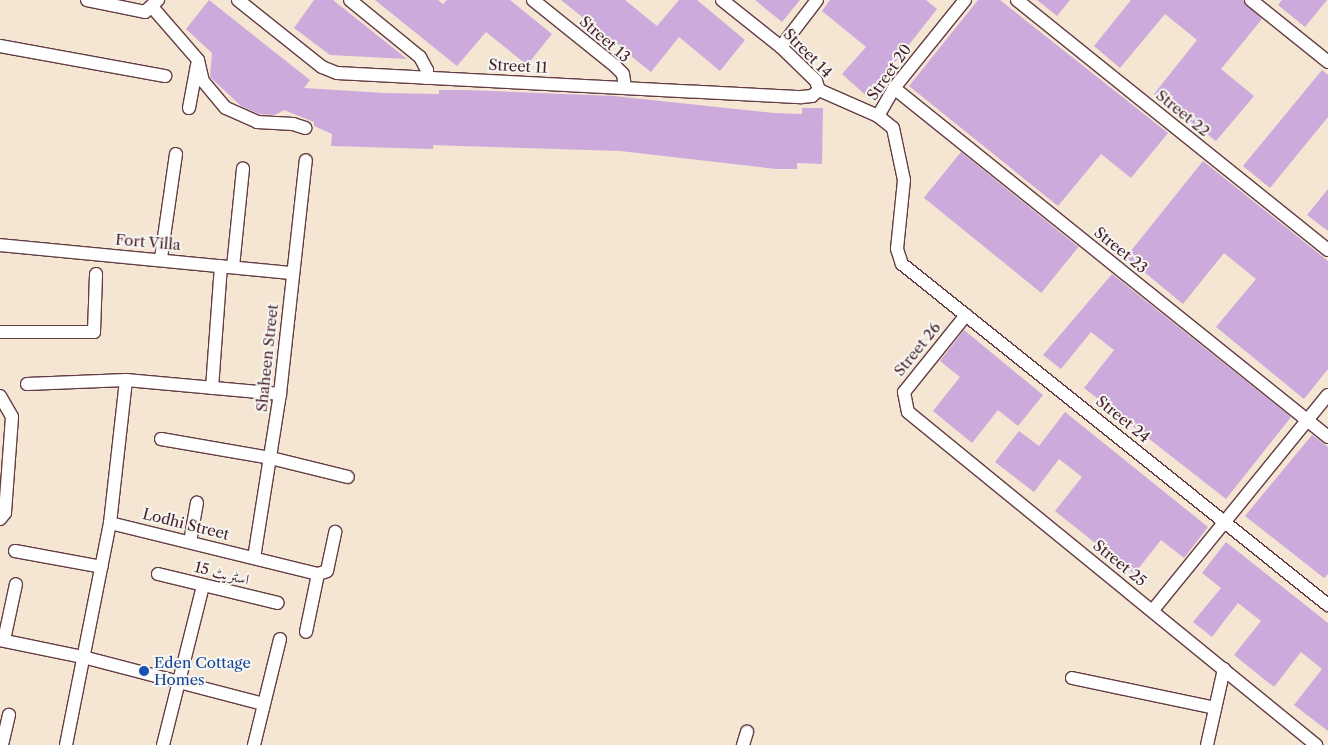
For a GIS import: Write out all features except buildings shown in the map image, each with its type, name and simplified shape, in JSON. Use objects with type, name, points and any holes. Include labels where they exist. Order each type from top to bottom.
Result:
[{"type":"street","points":[[87,0],[145,12],[155,4],[198,60],[203,81],[226,108],[257,122],[292,124],[305,128]]},
{"type":"street","name":"Street 11","points":[[238,0],[329,71],[426,78],[801,97],[812,96],[819,90]]},
{"type":"street","points":[[350,0],[420,57],[427,70],[426,78]]},
{"type":"street","name":"Street 13","points":[[533,0],[615,66],[622,74],[625,87]]},
{"type":"street","name":"Street 14","points":[[722,0],[781,47],[816,81],[819,90],[878,116]]},
{"type":"street","points":[[781,47],[817,0]]},
{"type":"street","name":"Street 20","points":[[899,258],[897,249],[904,197],[903,168],[893,128],[878,116],[894,88],[965,0]]},
{"type":"street","name":"Street 22","points":[[1017,0],[1328,250]]},
{"type":"street","points":[[1251,0],[1328,62]]},
{"type":"street","points":[[0,46],[165,76]]},
{"type":"street","points":[[189,108],[198,60]]},
{"type":"street","name":"Street 23","points":[[894,88],[1328,437]]},
{"type":"street","points":[[161,258],[176,154]]},
{"type":"street","name":"Shaheen Street","points":[[254,558],[280,394],[306,160]]},
{"type":"street","points":[[212,388],[227,267],[243,169]]},
{"type":"street","name":"Fort Villa","points":[[0,246],[161,258],[293,273]]},
{"type":"street","name":"Street 24","points":[[899,258],[966,315],[1328,605]]},
{"type":"street","points":[[0,332],[94,332],[96,274]]},
{"type":"street","name":"Street 26","points":[[905,407],[904,392],[966,315]]},
{"type":"street","points":[[66,745],[110,523],[126,380]]},
{"type":"street","points":[[27,384],[126,380],[280,394]]},
{"type":"street","points":[[1153,610],[1328,395]]},
{"type":"street","points":[[0,396],[12,417],[5,513],[0,518]]},
{"type":"street","name":"Street 25","points":[[905,407],[914,418],[1153,610],[1316,745]]},
{"type":"street","points":[[161,439],[271,458],[348,478]]},
{"type":"street","points":[[190,542],[197,503]]},
{"type":"street","name":"Lodhi Street","points":[[110,523],[318,574]]},
{"type":"street","points":[[306,632],[318,574],[326,570],[335,532]]},
{"type":"street","points":[[15,551],[102,567]]},
{"type":"street","name":"اسٹریٹ 15","points":[[158,574],[278,603]]},
{"type":"street","points":[[16,584],[2,640],[83,657],[263,704]]},
{"type":"street","points":[[163,745],[203,586]]},
{"type":"street","points":[[254,745],[280,639]]},
{"type":"street","points":[[1207,745],[1224,669]]},
{"type":"street","points":[[1072,678],[1215,708]]},
{"type":"street","points":[[2,745],[9,715]]},
{"type":"street","points":[[743,745],[747,732]]},
{"type":"place","name":"Eden Cottage Homes","points":[[144,671]]}]
